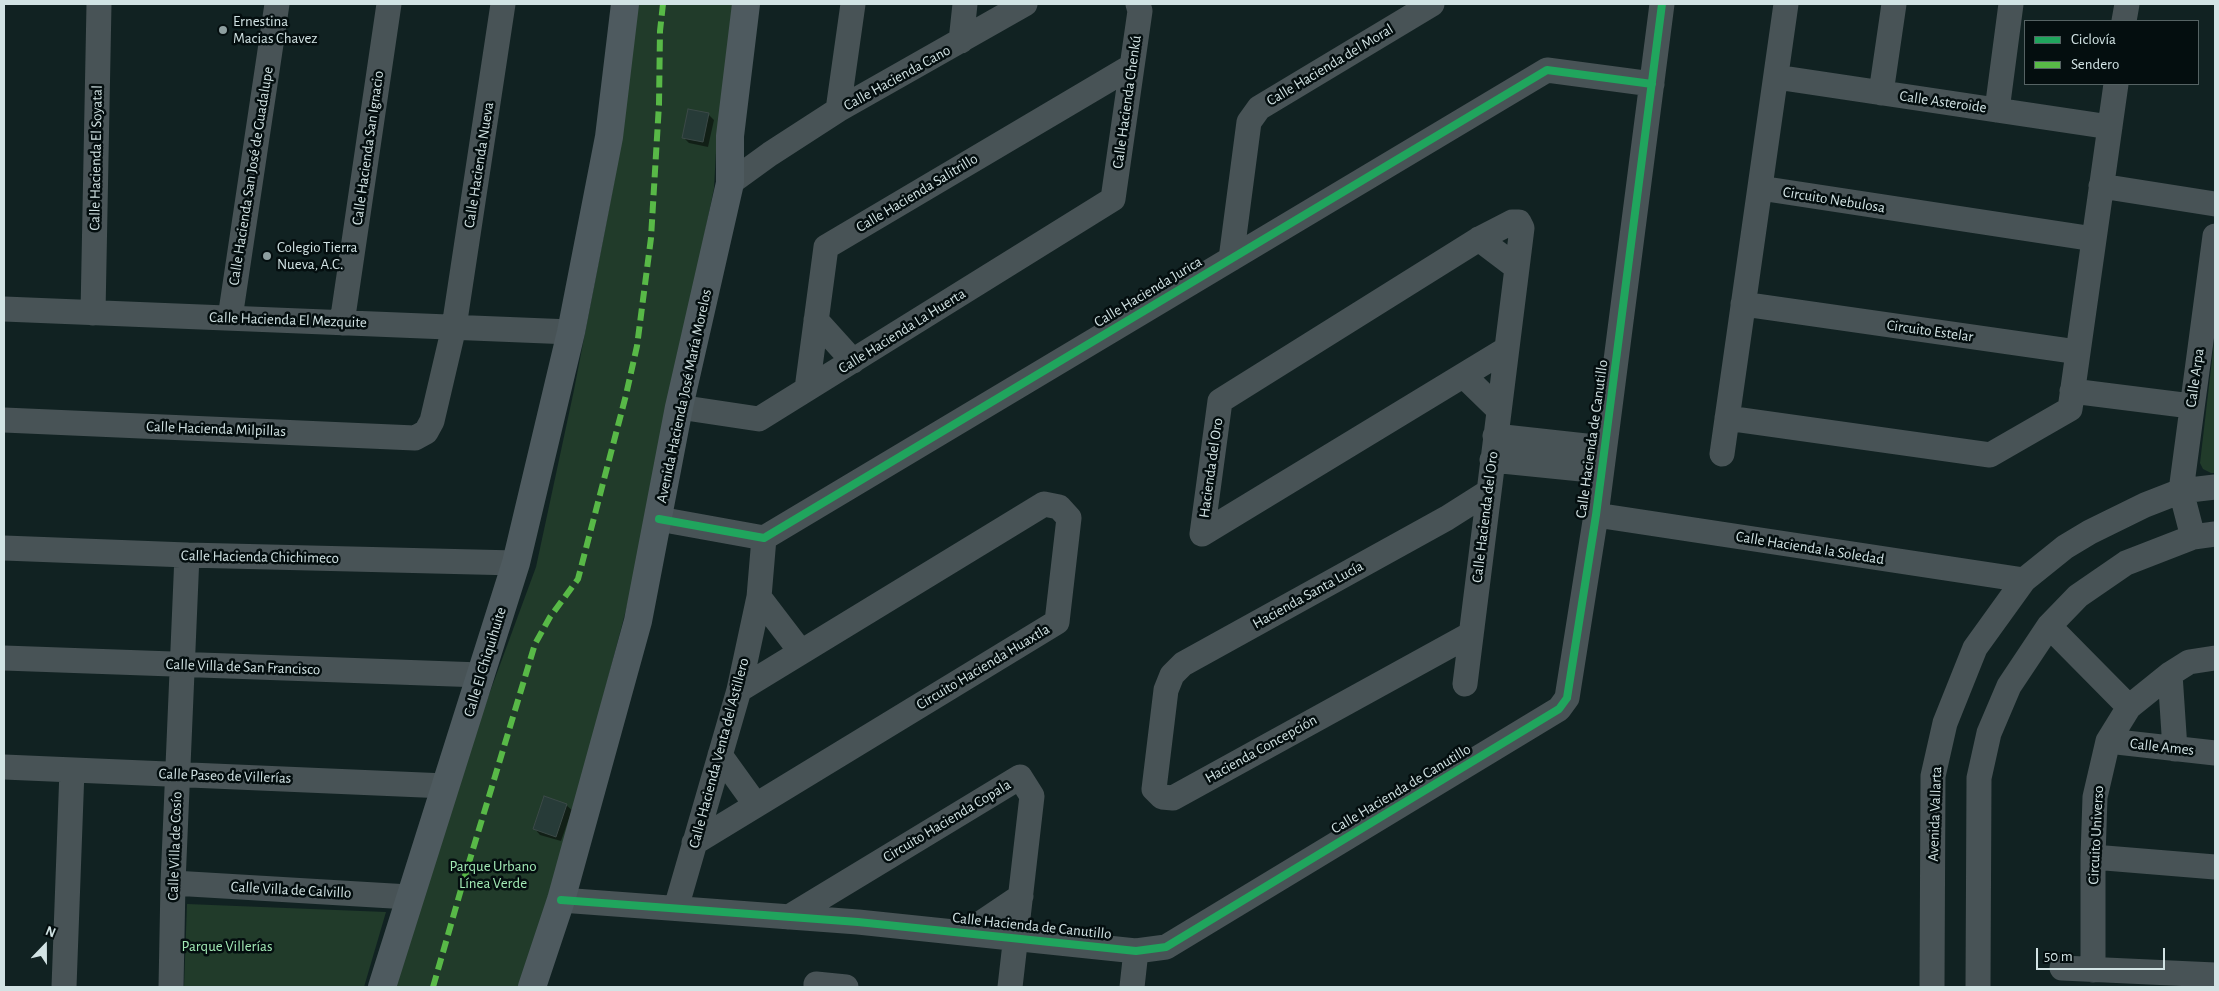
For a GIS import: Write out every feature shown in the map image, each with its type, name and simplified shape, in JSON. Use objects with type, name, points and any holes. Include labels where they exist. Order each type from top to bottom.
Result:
[{"type":"main road","points":[[571,332],[609,137],[625,4]]},
{"type":"main road","name":"Avenida Hacienda José María Morelos","points":[[532,987],[561,900],[638,621],[680,407],[730,182],[730,136],[746,4]]},
{"type":"main road","name":"Calle El Chiquihuite","points":[[382,987],[516,563],[571,332]]},
{"type":"street","name":"Calle Hacienda El Soyatal","points":[[93,313],[99,4]]},
{"type":"street","name":"Calle Hacienda San José de Guadalupe","points":[[230,318],[277,4]]},
{"type":"street","name":"Calle Hacienda San Ignacio","points":[[342,323],[389,4]]},
{"type":"street","name":"Calle Hacienda Nueva","points":[[426,432],[432,422],[454,327],[503,4]]},
{"type":"street","points":[[838,110],[853,4]]},
{"type":"street","points":[[962,41],[965,4]]},
{"type":"street","name":"Calle Hacienda Cano","points":[[730,182],[838,110],[1025,4]]},
{"type":"street","name":"Calle Hacienda Chenkú","points":[[1113,199],[1140,11],[1138,4]]},
{"type":"street","name":"Calle Hacienda del Moral","points":[[1231,259],[1249,122],[1259,108],[1432,4]]},
{"type":"street","name":"Calle Hacienda de Canutillo","points":[[561,900],[858,922],[1136,950],[1166,947],[1559,709],[1567,698],[1596,515],[1662,4]]},
{"type":"street","points":[[1722,454],[1786,4]]},
{"type":"street","points":[[1882,93],[1894,4]]},
{"type":"street","points":[[1997,110],[2011,4]]},
{"type":"street","points":[[2124,20],[2127,4]]},
{"type":"street","name":"Calle Hacienda Salitrillo","points":[[807,389],[826,247],[1132,66]]},
{"type":"street","name":"Calle Hacienda Jurica","points":[[764,538],[1547,70],[1652,84]]},
{"type":"street","name":"Calle Asteroide","points":[[1776,77],[2110,127]]},
{"type":"street","points":[[1727,418],[1990,455],[2070,409],[2116,85]]},
{"type":"street","points":[[730,136],[745,148],[770,154]]},
{"type":"street","points":[[2101,186],[2215,204]]},
{"type":"street","name":"Circuito Nebulosa","points":[[1760,188],[2094,239]]},
{"type":"street","name":"Calle Hacienda La Huerta","points":[[680,407],[759,419],[1113,199]]},
{"type":"street","name":"Hacienda del Oro","points":[[1512,222],[1519,222],[1522,228],[1505,350],[1202,534],[1220,401],[1479,239],[1512,222]]},
{"type":"street","points":[[1479,239],[1516,267]]},
{"type":"street","name":"Calle Arpa","points":[[2181,491],[2191,406],[2215,245]]},
{"type":"street","name":"Circuito Estelar","points":[[1743,304],[2078,352]]},
{"type":"street","name":"Calle Hacienda El Mezquite","points":[[4,309],[571,332]]},
{"type":"street","points":[[816,320],[854,361]]},
{"type":"street","name":"Calle Hacienda del Oro","points":[[1465,684],[1505,350]]},
{"type":"street","points":[[1464,376],[1498,409]]},
{"type":"street","points":[[2072,391],[2191,406]]},
{"type":"street","name":"Calle Hacienda Milpillas","points":[[4,420],[416,438],[426,432]]},
{"type":"street","points":[[1493,448],[1603,460]]},
{"type":"street","name":"Avenida Vallarta","points":[[1932,987],[1933,776],[1945,722],[1975,648],[2024,580],[2066,547],[2090,532],[2145,504],[2181,491],[2215,487]]},
{"type":"street","points":[[1978,987],[1980,778],[1989,733],[2009,686],[2049,626],[2078,596],[2126,563],[2204,535],[2181,491]]},
{"type":"street","name":"Hacienda Santa Lucía","points":[[1172,675],[1182,664],[1446,518],[1488,492]]},
{"type":"street","name":"Circuito Hacienda Huaxtla","points":[[694,844],[1057,622],[1069,518],[1060,507],[1044,504],[739,690]]},
{"type":"street","name":"Calle Hacienda la Soledad","points":[[1596,515],[2024,580]]},
{"type":"street","points":[[1446,518],[1482,543]]},
{"type":"street","points":[[659,519],[764,538]]},
{"type":"street","name":"Calle Hacienda Venta del Astillero","points":[[676,908],[739,690],[759,597],[764,538]]},
{"type":"street","name":"Calle Hacienda Chichimeco","points":[[4,548],[188,556],[516,563]]},
{"type":"street","name":"Calle Villa de Cosío","points":[[171,987],[173,883],[188,556]]},
{"type":"street","points":[[759,597],[801,652]]},
{"type":"street","points":[[2049,626],[2129,707]]},
{"type":"street","name":"Hacienda Concepción","points":[[1172,675],[1166,690],[1154,789],[1162,797],[1173,798],[1471,634]]},
{"type":"street","name":"Calle Villa de San Francisco","points":[[4,658],[481,674]]},
{"type":"street","name":"Circuito Universo","points":[[2093,970],[2092,857],[2095,797],[2108,741],[2129,707],[2170,674],[2190,662],[2215,658]]},
{"type":"street","points":[[2170,674],[2175,749]]},
{"type":"street","name":"Calle Ames","points":[[2108,741],[2215,753]]},
{"type":"street","points":[[720,755],[756,805]]},
{"type":"street","name":"Calle Paseo de Villerías","points":[[4,767],[446,786]]},
{"type":"street","points":[[64,987],[72,770]]},
{"type":"street","name":"Circuito Hacienda Copala","points":[[789,917],[1020,777],[1032,796],[1010,987]]},
{"type":"street","points":[[2092,857],[2215,867]]},
{"type":"street","points":[[846,882],[858,922]]},
{"type":"street","name":"Calle Villa de Calvillo","points":[[173,883],[409,897]]},
{"type":"street","points":[[966,933],[1021,896]]},
{"type":"street","points":[[1132,987],[1136,950]]},
{"type":"street","points":[[2062,968],[2215,975]]},
{"type":"street","points":[[816,987],[816,984],[846,987]]},
{"type":"green space","name":"Parque Urbano Línea Verde","points":[[637,4],[735,4],[717,133],[714,188],[638,564],[551,896],[520,987],[394,987],[455,787],[536,567],[574,390],[614,182]]},
{"type":"green space","points":[[2215,334],[2215,473],[2211,473],[2203,469],[2200,463]]},
{"type":"green space","name":"Parque Villerías","points":[[187,904],[386,912],[364,987],[184,987]]},
{"type":"building","points":[[688,109],[709,113],[703,142],[682,138]]},
{"type":"building","points":[[544,796],[567,804],[556,837],[533,829]]},
{"type":"marked path","points":[[433,987],[535,644],[550,617],[578,579],[626,395],[637,346],[651,238],[659,104],[660,31],[663,4]]},
{"type":"cycle path","points":[[561,900],[858,922],[1136,951],[1166,947],[1559,709],[1567,698],[1596,515],[1662,4]]},
{"type":"cycle path","points":[[659,519],[764,538],[1547,70],[1652,84]]},
{"type":"place","name":"Ernestina Macias Chavez","points":[[223,30]]},
{"type":"place","name":"Colegio Tierra Nueva, A.C.","points":[[267,256]]}]
